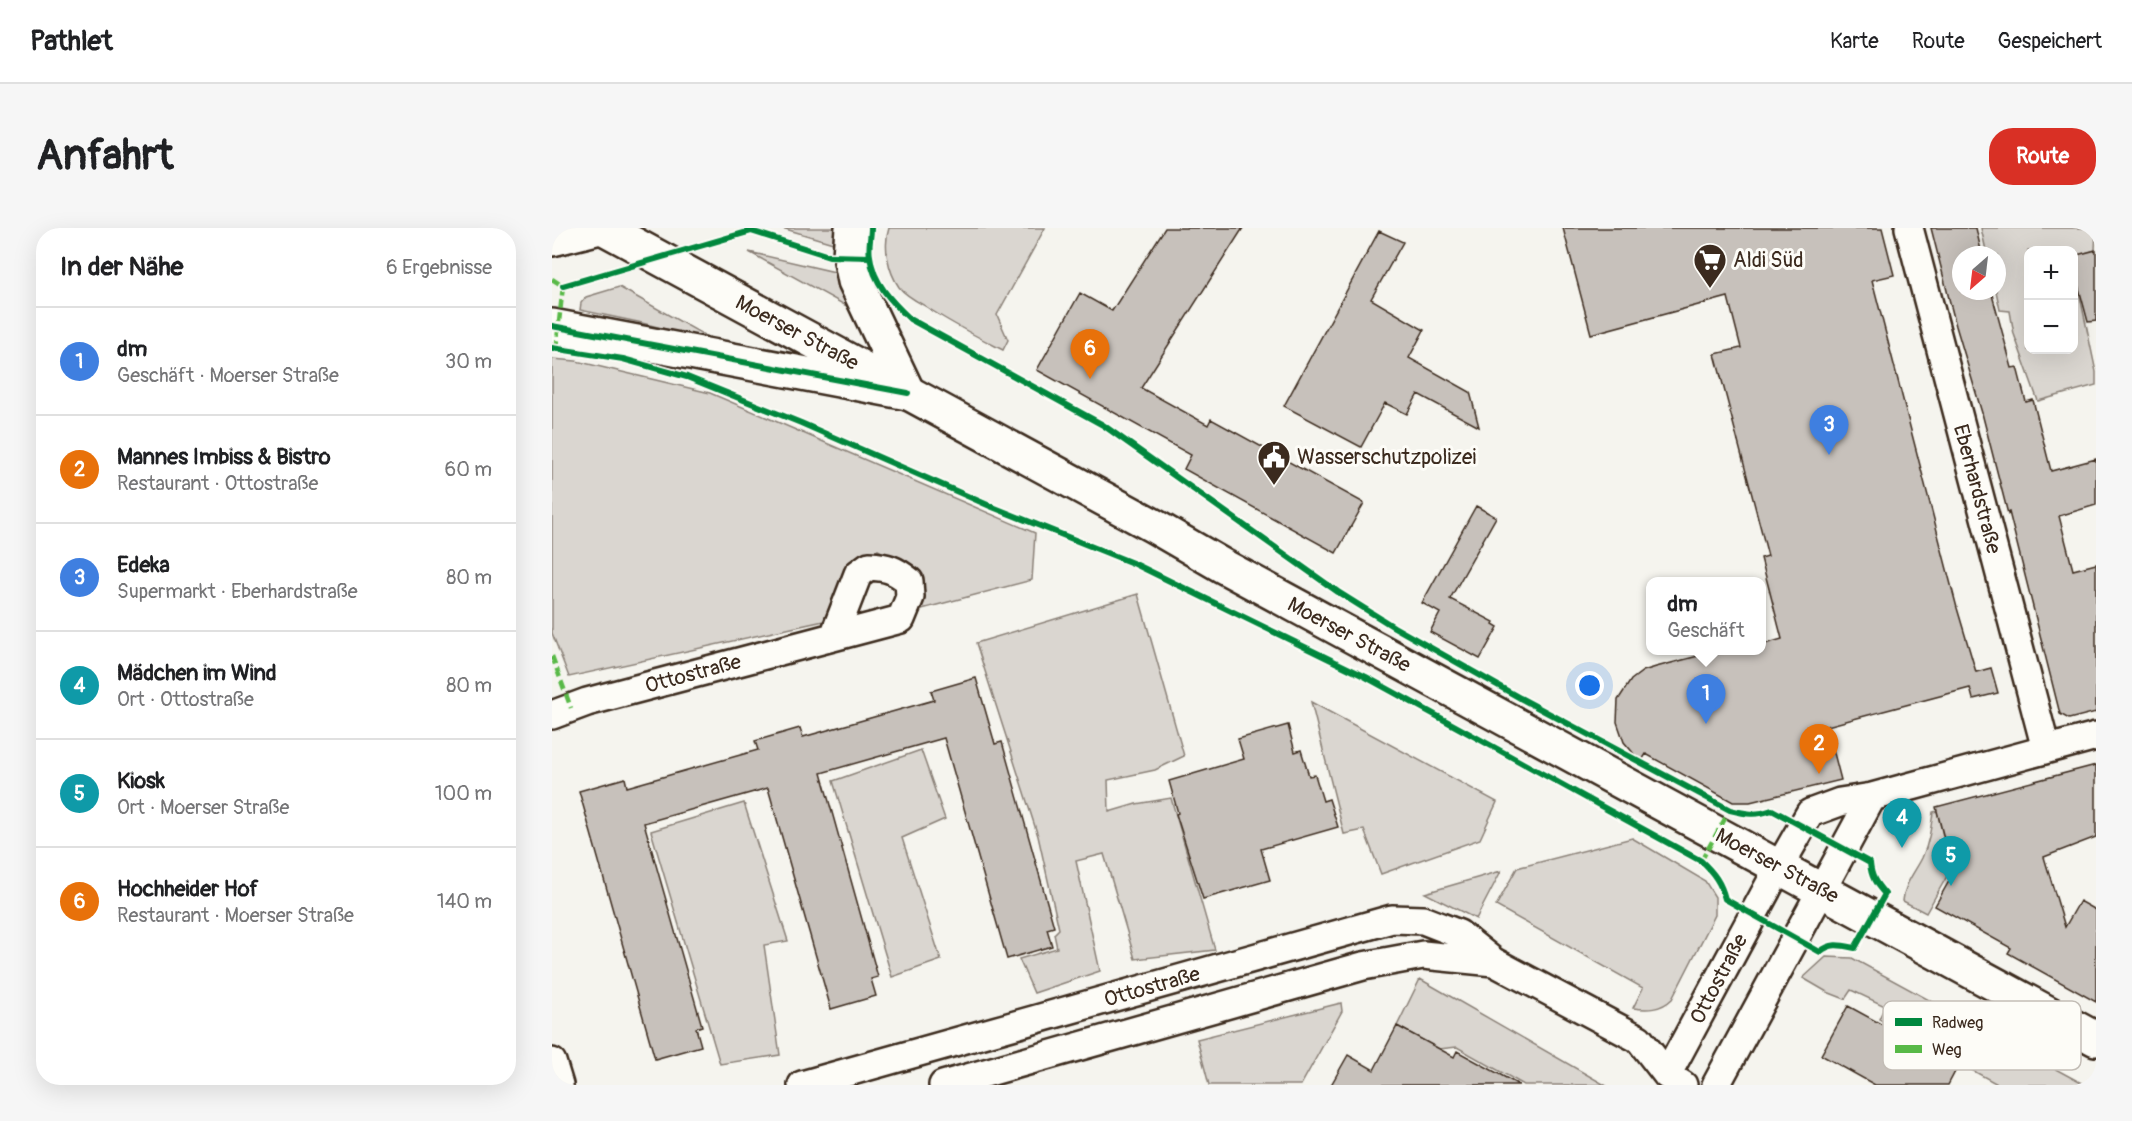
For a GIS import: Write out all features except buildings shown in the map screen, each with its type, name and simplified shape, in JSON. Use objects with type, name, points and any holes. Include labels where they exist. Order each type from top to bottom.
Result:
[{"type":"main road","points":[[552,238],[596,228]]},
{"type":"main road","name":"Moerser Straße","points":[[604,228],[2026,1001]]},
{"type":"main road","points":[[852,228],[850,256],[855,281],[908,393]]},
{"type":"main road","points":[[552,326],[908,393]]},
{"type":"main road","name":"Moerser Straße","points":[[2081,1031],[2096,1039]]},
{"type":"street","name":"Eberhardstraße","points":[[1909,228],[2046,749]]},
{"type":"street","name":"Ottostraße","points":[[552,715],[587,702],[834,636]]},
{"type":"street","name":"Ottostraße","points":[[802,1085],[1392,919],[1423,920],[1459,934],[1494,962],[1639,1039],[1675,1080],[1779,867],[1810,813],[1840,802],[1872,797],[2096,736]]},
{"type":"street","points":[[1716,1085],[1872,797]]},
{"type":"street","name":"Ottostraße","points":[[944,1085],[1363,966],[1423,955],[1494,962]]},
{"type":"street","points":[[552,1062],[559,1085]]},
{"type":"shaded area","points":[[782,228],[834,228],[833,243]]},
{"type":"shaded area","points":[[889,228],[1045,228],[997,315],[1008,340],[1003,350],[944,318],[901,290],[892,274],[888,258],[886,243]]},
{"type":"shaded area","points":[[1981,228],[2096,228],[2095,250],[2078,255],[2078,246],[2024,246],[2024,354],[2078,354],[2078,287],[2096,372],[2096,385],[2038,401],[2014,334],[2010,311],[2000,310],[1998,300],[2006,300],[2006,246],[1985,246]]},
{"type":"shaded area","points":[[749,252],[839,273],[850,308]]},
{"type":"shaded area","points":[[619,287],[706,336],[705,339],[580,310],[581,303],[586,297]]},
{"type":"shaded area","points":[[552,359],[576,361],[710,393],[1035,533],[1032,580],[918,610],[918,572],[878,550],[851,568],[828,620],[569,677],[552,633]]},
{"type":"shaded area","points":[[1138,594],[1184,756],[1155,770],[1108,780],[1109,812],[1136,804],[1171,798],[1215,950],[1135,959],[1104,854],[1076,861],[1100,971],[1034,993],[1019,959],[1057,948],[1054,934],[1059,929],[1038,836],[976,643]]},
{"type":"shaded area","points":[[1311,702],[1497,802],[1480,839],[1381,874],[1364,830],[1344,834]]},
{"type":"shaded area","points":[[921,750],[945,819],[902,838],[941,960],[892,977],[833,781]]},
{"type":"shaded area","points":[[744,803],[788,941],[764,945],[780,1055],[720,1064],[651,831]]},
{"type":"shaded area","points":[[1937,811],[1951,869],[1926,913],[1903,901],[1908,884],[1926,847],[1933,812]]},
{"type":"shaded area","points":[[1632,838],[1705,881],[1715,897],[1715,915],[1672,999],[1654,1008],[1633,1008],[1643,988],[1496,906],[1517,868]]},
{"type":"shaded area","points":[[1501,871],[1476,919],[1425,893]]},
{"type":"shaded area","points":[[1826,957],[1852,958],[1931,1001],[1883,1001],[1883,1005],[1851,990],[1845,999],[1803,978]]},
{"type":"shaded area","points":[[1420,979],[1605,1085],[1524,1085],[1457,1047],[1439,1049],[1397,1026]]},
{"type":"shaded area","points":[[1341,1003],[1342,1011],[1301,1085],[1209,1085],[1197,1039]]},
{"type":"shaded area","points":[[1972,1070],[2057,1070],[2085,1085],[1999,1085]]},
{"type":"marked path","points":[[552,279],[563,286],[556,349]]},
{"type":"marked path","points":[[552,656],[571,708]]},
{"type":"marked path","points":[[1701,861],[1730,810]]},
{"type":"cycle path","points":[[552,348],[623,359],[687,377],[801,423],[990,506],[1135,564],[1366,677],[1701,861],[1716,878],[1725,899],[1820,952],[1832,946],[1855,948],[1885,894],[1874,880],[1870,863],[1772,810],[1751,814],[1730,810],[1520,698],[1394,627],[1338,592],[1103,425],[910,319],[890,299],[875,275],[869,253],[871,228]]},
{"type":"cycle path","points":[[563,286],[751,231],[829,256],[870,257]]},
{"type":"cycle path","points":[[552,326],[908,393]]},
{"type":"place","name":"Aldi Süd","points":[[1710,289]]},
{"type":"place","name":"Hochheider Hof","points":[[1090,379]]},
{"type":"place","name":"Edeka","points":[[1829,455]]},
{"type":"place","name":"Wasserschutzpolizei","points":[[1274,486]]},
{"type":"place","name":"dm","points":[[1706,724]]},
{"type":"place","name":"Mannes Imbiss & Bistro","points":[[1819,774]]},
{"type":"place","name":"Mädchen im Wind","points":[[1902,848]]},
{"type":"place","name":"Kiosk","points":[[1951,886]]}]
